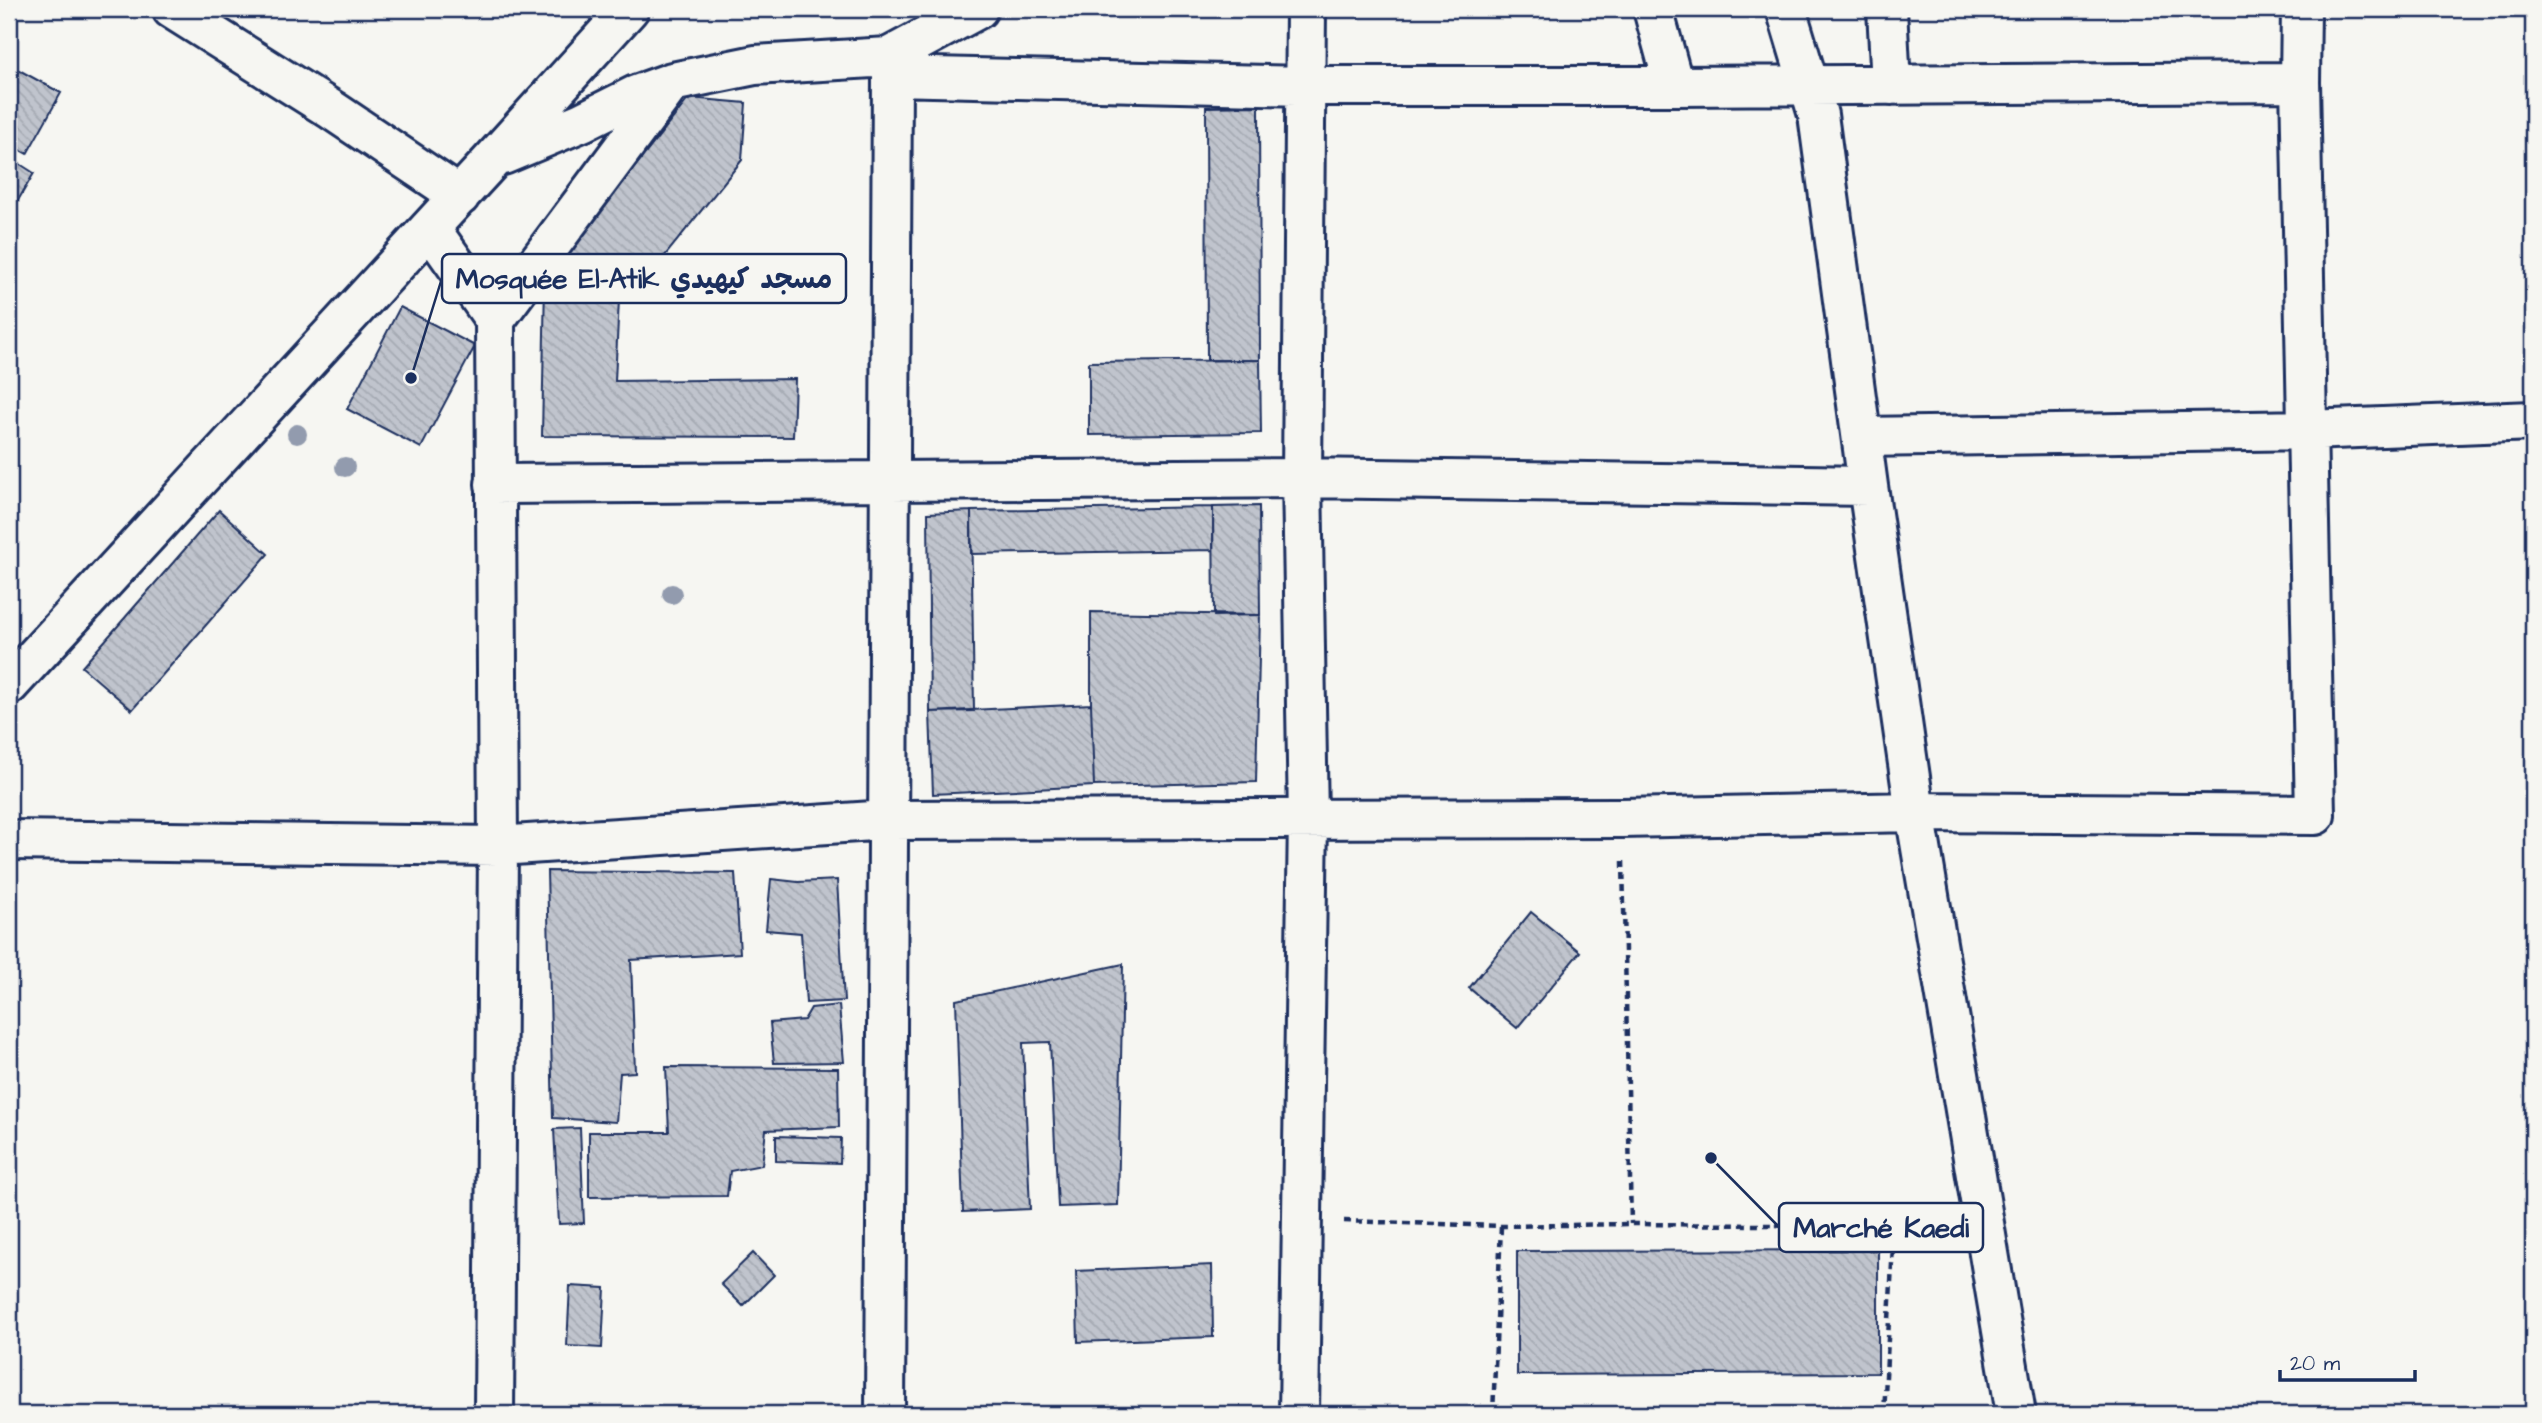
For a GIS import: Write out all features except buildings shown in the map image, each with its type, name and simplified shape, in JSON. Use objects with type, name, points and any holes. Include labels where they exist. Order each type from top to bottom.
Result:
[{"type":"street","points":[[172,9],[460,195]]},
{"type":"street","points":[[9,685],[629,9]]},
{"type":"street","points":[[890,66],[978,9]]},
{"type":"street","points":[[1299,1414],[1308,819],[1302,478],[1307,9]]},
{"type":"street","points":[[1653,9],[1674,86]]},
{"type":"street","points":[[1786,9],[1818,115],[1915,812],[2016,1414]]},
{"type":"street","points":[[1887,9],[1891,85]]},
{"type":"street","points":[[9,840],[498,846],[888,820],[1622,818],[1915,812],[2315,816],[2300,82],[2301,9]]},
{"type":"street","points":[[494,158],[582,122],[636,95],[672,82],[755,65],[890,66],[1306,86],[2300,82]]},
{"type":"street","points":[[886,1414],[890,66]]},
{"type":"street","points":[[495,320],[672,82]]},
{"type":"street","points":[[430,228],[495,320],[498,846],[494,1414]]},
{"type":"street","points":[[1862,437],[2308,430],[2533,421]]},
{"type":"street","points":[[495,484],[1302,478],[1868,486]]},
{"type":"street","points":[[2010,1414],[2048,1414]]},
{"type":"path","points":[[1622,818],[1631,1224]]},
{"type":"path","points":[[1302,1220],[1501,1226],[1894,1226],[1982,1209]]},
{"type":"path","points":[[1493,1414],[1501,1226]]},
{"type":"path","points":[[1884,1414],[1894,1226]]},
{"type":"place","name":"Mosquée El-Atik مسجد كيهيدي","points":[[411,378]]},
{"type":"place","name":"Marché Kaedi","points":[[1711,1158]]}]
